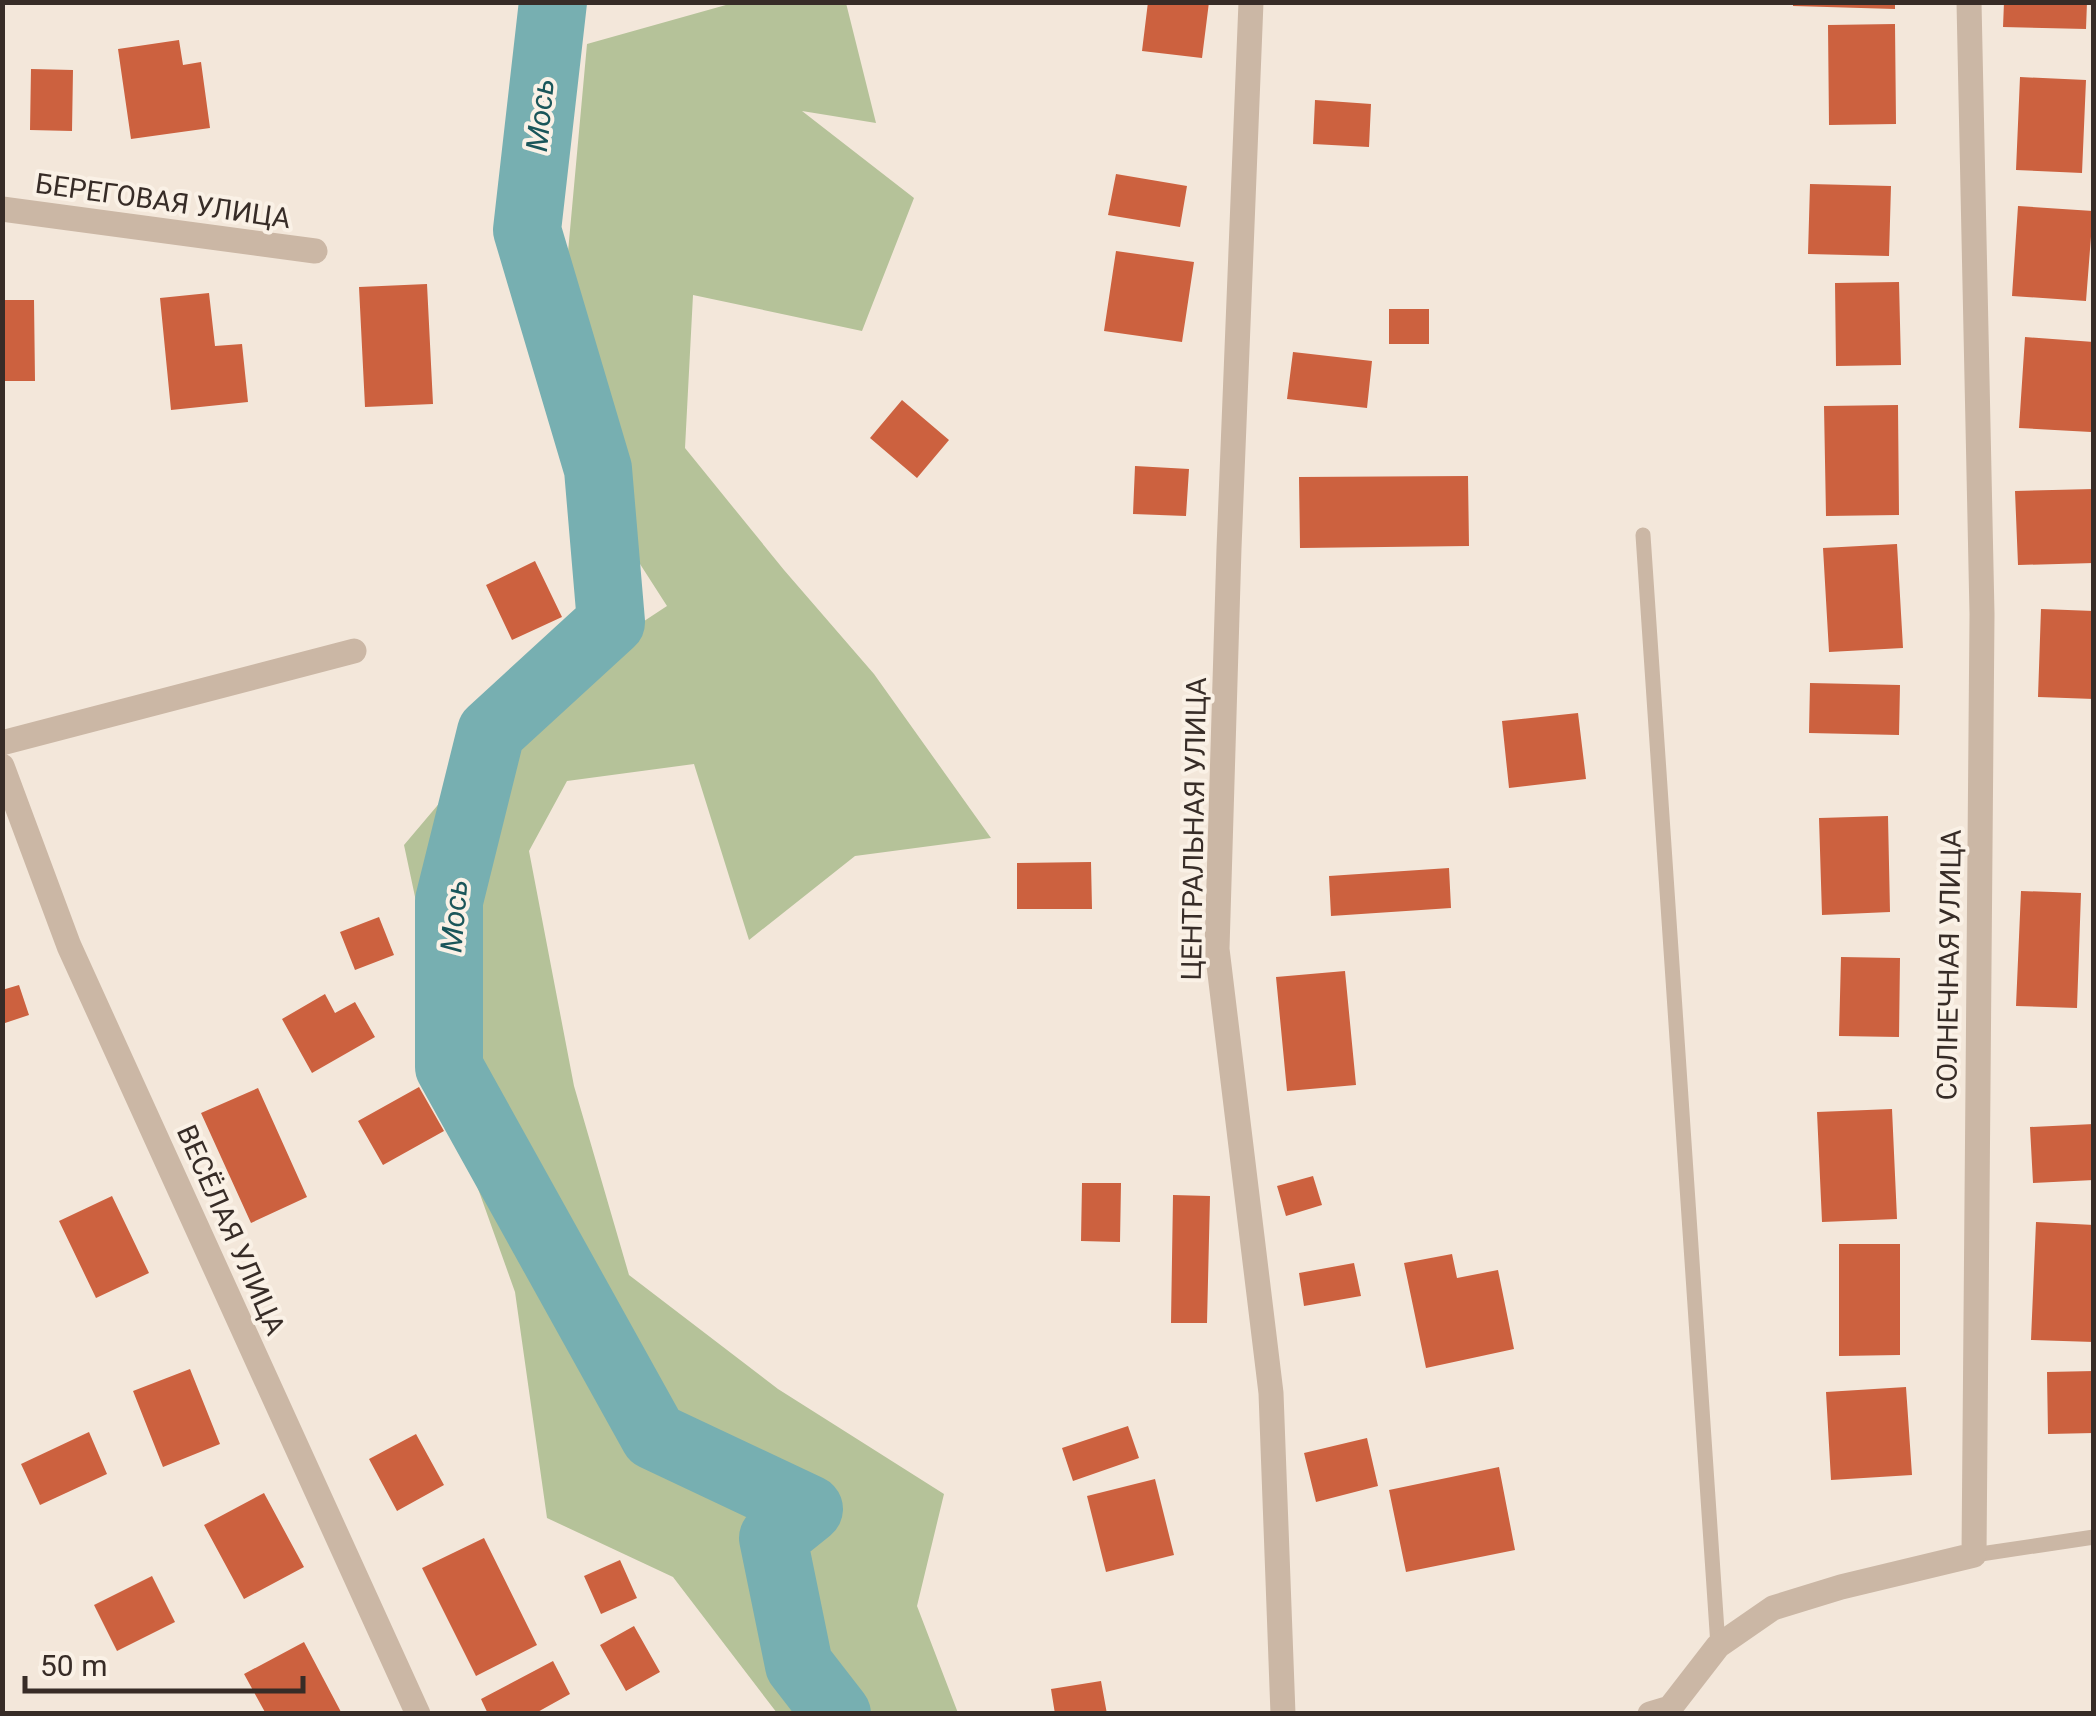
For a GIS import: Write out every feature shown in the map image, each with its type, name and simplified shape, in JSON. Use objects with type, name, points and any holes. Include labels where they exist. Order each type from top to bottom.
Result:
[{"type":"street","name":"ЦЕНТРАЛЬНАЯ УЛИЦА","points":[[1251,2],[1218,949],[1271,1393],[1283,1714]]},
{"type":"street","name":"СОЛНЕЧНАЯ УЛИЦА","points":[[1969,2],[1982,614],[1974,1555]]},
{"type":"street","name":"БЕРЕГОВАЯ УЛИЦА","points":[[2,209],[315,252]]},
{"type":"street","points":[[2,743],[354,651]]},
{"type":"street","name":"ВЕСЁЛАЯ УЛИЦА","points":[[2,766],[68,946],[418,1714]]},
{"type":"street","points":[[1664,1712],[1718,1646],[1773,1608],[1841,1586],[1974,1555]]},
{"type":"lane","points":[[1642,535],[1718,1646]]},
{"type":"lane","points":[[1974,1555],[2094,1538]]},
{"type":"green space","points":[[733,3],[846,3],[876,123],[802,111],[914,198],[862,331],[693,295],[685,448],[874,674],[991,838],[855,856],[749,940],[694,764],[567,781],[529,851],[574,1086],[629,1275],[778,1389],[944,1494],[917,1606],[958,1713],[777,1713],[673,1577],[547,1518],[515,1292],[476,1183],[404,845],[530,696],[667,606],[552,427],[587,44]]},
{"type":"building","points":[[1148,2],[1209,2],[1202,58],[1142,51]]},
{"type":"building","points":[[1793,2],[1895,2],[1895,9],[1793,6]]},
{"type":"building","points":[[2004,2],[2087,2],[2086,29],[2003,27]]},
{"type":"building","points":[[1895,24],[1896,124],[1829,125],[1828,25]]},
{"type":"building","points":[[179,40],[183,65],[201,62],[210,128],[131,139],[118,49]]},
{"type":"building","points":[[31,69],[73,70],[72,131],[30,130]]},
{"type":"building","points":[[2020,77],[2086,80],[2082,173],[2016,170]]},
{"type":"building","points":[[1315,100],[1371,104],[1369,147],[1313,144]]},
{"type":"building","points":[[1116,174],[1187,186],[1180,227],[1108,215]]},
{"type":"building","points":[[1810,184],[1891,186],[1889,256],[1808,254]]},
{"type":"building","points":[[2018,206],[2093,211],[2086,301],[2012,296]]},
{"type":"building","points":[[1116,251],[1194,262],[1182,342],[1104,331]]},
{"type":"building","points":[[1899,282],[1901,365],[1836,366],[1835,283]]},
{"type":"building","points":[[427,284],[433,404],[365,407],[359,287]]},
{"type":"building","points":[[209,293],[215,346],[242,344],[248,402],[171,410],[160,298]]},
{"type":"building","points":[[2,300],[34,300],[35,381],[2,381]]},
{"type":"building","points":[[1389,309],[1429,309],[1429,344],[1389,344]]},
{"type":"building","points":[[2025,337],[2094,342],[2091,432],[2019,428]]},
{"type":"building","points":[[1293,352],[1372,361],[1367,408],[1287,399]]},
{"type":"building","points":[[902,400],[949,440],[917,478],[870,438]]},
{"type":"building","points":[[1898,405],[1899,515],[1826,516],[1824,406]]},
{"type":"building","points":[[1135,466],[1189,469],[1186,516],[1133,514]]},
{"type":"building","points":[[1468,476],[1469,546],[1300,548],[1299,477]]},
{"type":"building","points":[[2094,489],[2094,563],[2018,565],[2015,491]]},
{"type":"building","points":[[1897,544],[1903,648],[1829,652],[1823,548]]},
{"type":"building","points":[[535,561],[562,617],[512,640],[486,585]]},
{"type":"building","points":[[2041,609],[2094,611],[2094,699],[2038,697]]},
{"type":"building","points":[[1810,683],[1900,685],[1899,735],[1809,733]]},
{"type":"building","points":[[1578,713],[1586,779],[1509,788],[1502,721]]},
{"type":"building","points":[[1888,816],[1890,912],[1822,915],[1819,818]]},
{"type":"building","points":[[1091,862],[1092,909],[1017,909],[1017,863]]},
{"type":"building","points":[[1449,868],[1451,908],[1331,916],[1329,876]]},
{"type":"building","points":[[2021,891],[2081,893],[2077,1008],[2016,1006]]},
{"type":"building","points":[[379,917],[394,955],[355,970],[340,932]]},
{"type":"building","points":[[1841,957],[1900,958],[1899,1037],[1839,1036]]},
{"type":"building","points":[[1345,971],[1356,1085],[1287,1091],[1276,977]]},
{"type":"building","points":[[19,985],[29,1015],[2,1024],[2,990]]},
{"type":"building","points":[[325,994],[335,1013],[355,1002],[375,1037],[312,1073],[282,1019]]},
{"type":"building","points":[[419,1087],[444,1131],[383,1165],[358,1121]]},
{"type":"building","points":[[258,1088],[307,1197],[251,1223],[201,1113]]},
{"type":"building","points":[[1892,1109],[1897,1219],[1822,1222],[1817,1112]]},
{"type":"building","points":[[2094,1124],[2094,1180],[2033,1183],[2030,1127]]},
{"type":"building","points":[[1313,1176],[1322,1205],[1286,1216],[1277,1186]]},
{"type":"building","points":[[1082,1183],[1121,1183],[1120,1242],[1081,1241]]},
{"type":"building","points":[[1173,1195],[1210,1196],[1207,1323],[1171,1323]]},
{"type":"building","points":[[112,1196],[149,1273],[96,1298],[59,1221]]},
{"type":"building","points":[[2036,1222],[2094,1225],[2094,1342],[2031,1340]]},
{"type":"building","points":[[1839,1244],[1900,1244],[1900,1355],[1839,1356]]},
{"type":"building","points":[[1452,1254],[1457,1278],[1498,1270],[1514,1349],[1426,1368],[1404,1263]]},
{"type":"building","points":[[1354,1263],[1361,1296],[1304,1306],[1299,1273]]},
{"type":"building","points":[[190,1369],[220,1444],[163,1467],[133,1391]]},
{"type":"building","points":[[2094,1371],[2094,1433],[2048,1434],[2047,1372]]},
{"type":"building","points":[[1906,1387],[1912,1475],[1831,1480],[1826,1392]]},
{"type":"building","points":[[1128,1426],[1139,1458],[1073,1481],[1062,1448]]},
{"type":"building","points":[[89,1432],[107,1474],[40,1505],[21,1464]]},
{"type":"building","points":[[416,1434],[444,1485],[397,1511],[369,1459]]},
{"type":"building","points":[[1367,1438],[1378,1486],[1316,1502],[1304,1453]]},
{"type":"building","points":[[1499,1467],[1515,1550],[1406,1572],[1389,1490]]},
{"type":"building","points":[[1155,1479],[1174,1555],[1106,1572],[1087,1496]]},
{"type":"building","points":[[264,1493],[304,1567],[244,1599],[204,1525]]},
{"type":"building","points":[[484,1538],[537,1645],[476,1676],[422,1568]]},
{"type":"building","points":[[620,1560],[637,1598],[601,1614],[584,1576]]},
{"type":"building","points":[[152,1576],[175,1622],[117,1651],[94,1605]]},
{"type":"building","points":[[634,1626],[660,1672],[626,1691],[600,1645]]},
{"type":"building","points":[[304,1642],[341,1712],[266,1714],[244,1674]]},
{"type":"building","points":[[553,1661],[570,1694],[534,1714],[488,1714],[481,1699]]},
{"type":"building","points":[[1101,1681],[1107,1714],[1055,1714],[1051,1689]]},
{"type":"waterway","name":"Мось","points":[[553,2],[527,230],[598,469],[611,622],[491,732],[449,901],[449,1067],[654,1436],[809,1509],[773,1538],[799,1665],[837,1714]]}]
